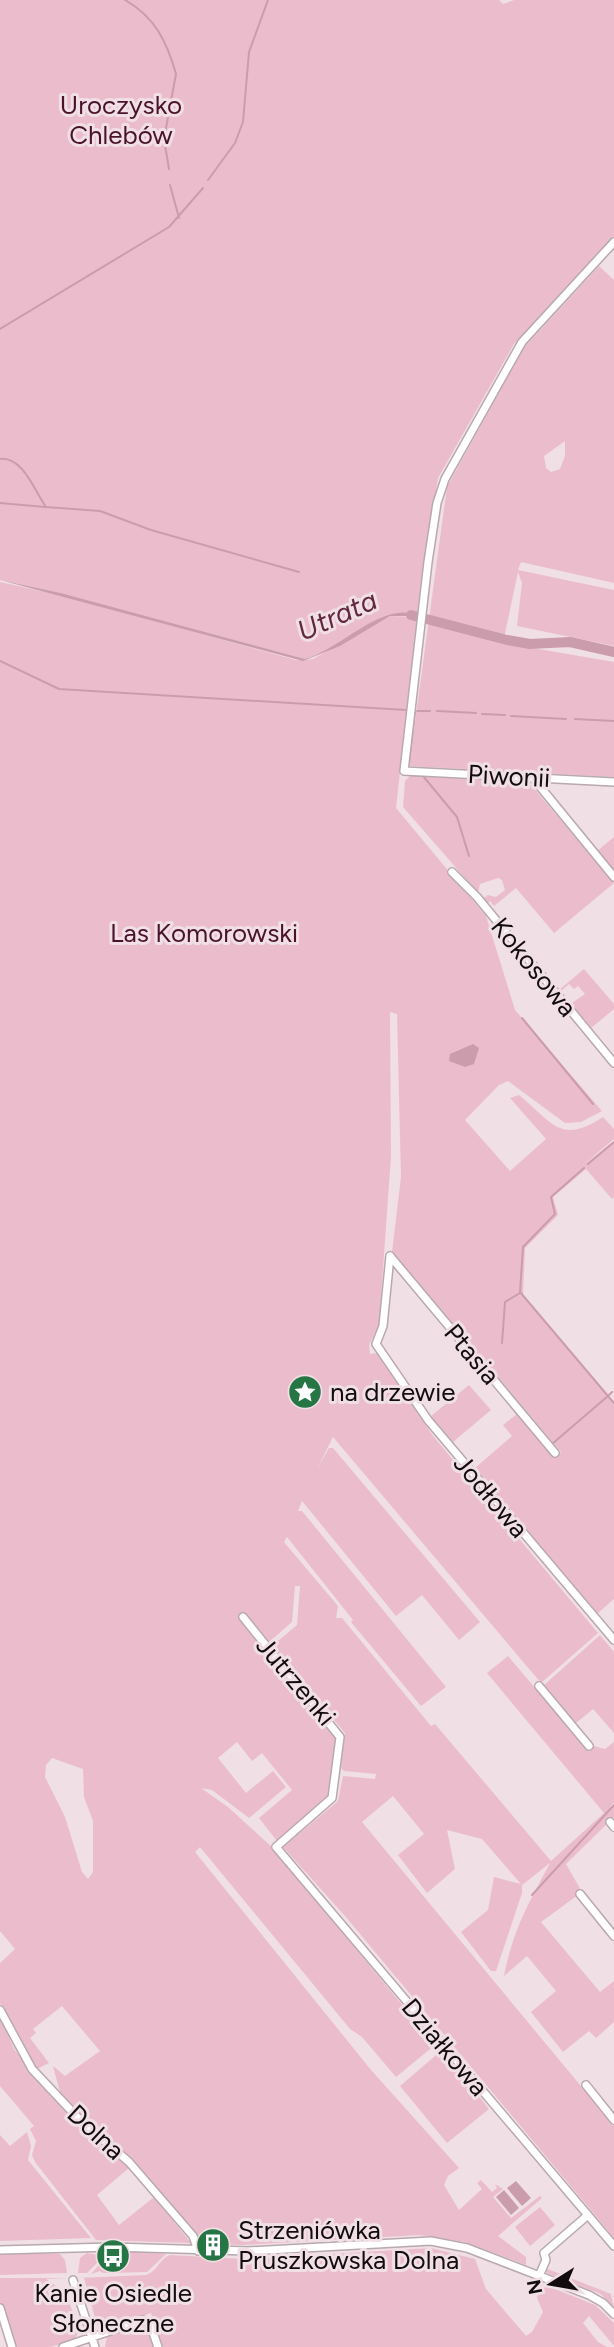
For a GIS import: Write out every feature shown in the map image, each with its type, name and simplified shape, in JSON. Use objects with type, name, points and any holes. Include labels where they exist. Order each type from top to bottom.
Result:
[{"type":"street","name":"Piwonii","points":[[614,242],[522,342],[448,471],[437,502],[404,771],[614,782]]},
{"type":"street","points":[[533,778],[614,877]]},
{"type":"street","name":"Kokosowa","points":[[452,872],[477,897],[614,1063]]},
{"type":"street","name":"Ptasia","points":[[376,1344],[383,1326],[390,1256],[555,1453]]},
{"type":"street","name":"Jodłowa","points":[[376,1344],[428,1420],[614,1640]]},
{"type":"street","name":"Jutrzenki","points":[[243,1617],[340,1737],[332,1798],[276,1847]]},
{"type":"street","points":[[539,1686],[589,1746]]},
{"type":"street","name":"Działkowa","points":[[276,1847],[614,2246]]},
{"type":"street","points":[[580,1894],[614,1936]]},
{"type":"street","name":"Dolna","points":[[0,2010],[12,2029],[20,2052],[32,2069],[79,2119],[129,2162],[192,2236],[198,2251]]},
{"type":"street","points":[[586,2085],[614,2120]]},
{"type":"street","points":[[539,2276],[546,2260],[544,2253],[588,2215]]},
{"type":"street","points":[[0,2250],[95,2247],[248,2251],[431,2241],[467,2248],[596,2298],[614,2314]]},
{"type":"street","points":[[74,2280],[94,2347]]},
{"type":"street","points":[[0,2308],[12,2347]]},
{"type":"street","points":[[63,2347],[145,2320],[150,2324],[158,2347]]},
{"type":"green space","name":"Uroczysko Chlebów","points":[[0,0],[499,0],[503,4],[514,0],[614,0],[614,238],[514,344],[438,478],[417,614],[386,617],[333,647],[305,659],[61,593],[0,580]]},
{"type":"green space","points":[[599,266],[614,280],[614,583],[521,562],[518,570],[614,590],[614,646],[517,626],[522,583],[518,572],[503,643],[614,662],[614,777],[409,766],[447,487],[523,349]],"holes":[[[565,441],[565,456],[560,469],[551,472],[546,468],[544,456]]]},
{"type":"green space","name":"Las Komorowski","points":[[0,582],[68,597],[296,660],[313,659],[390,616],[417,617],[396,808],[486,916],[515,1010],[602,1111],[581,1122],[565,1123],[508,1081],[499,1085],[465,1120],[510,1171],[546,1139],[510,1098],[519,1095],[549,1122],[566,1130],[577,1129],[603,1117],[614,1129],[614,1139],[583,1165],[614,1141],[614,1197],[612,1199],[586,1169],[553,1197],[558,1215],[525,1248],[523,1295],[614,1404],[614,1599],[597,1614],[475,1468],[512,1436],[503,1425],[517,1414],[555,1457],[561,1452],[392,1252],[401,1177],[397,1014],[390,1012],[391,1156],[379,1325],[369,1345],[370,1354],[378,1353],[433,1436],[598,1633],[541,1683],[333,1437],[317,1469],[329,1448],[333,1448],[480,1622],[459,1640],[422,1595],[396,1616],[302,1501],[298,1511],[302,1511],[446,1687],[421,1706],[351,1622],[353,1620],[287,1537],[284,1542],[338,1606],[336,1618],[342,1618],[431,1726],[435,1724],[551,1861],[604,1813],[487,1673],[508,1656],[588,1751],[594,1746],[605,1749],[614,1742],[614,1802],[610,1807],[614,1805],[614,1817],[566,1864],[582,1892],[541,1922],[600,1992],[614,1981],[614,2022],[596,2038],[589,2031],[563,2052],[531,2012],[556,1991],[527,1956],[504,1976],[517,1930],[550,1863],[522,1885],[522,1893],[496,1971],[491,1971],[461,1932],[488,1910],[494,1877],[521,1884],[482,1839],[447,1830],[455,1869],[427,1893],[398,1855],[424,1834],[393,1796],[362,1822],[614,2126],[614,2238],[345,1916],[283,1847],[338,1801],[343,1776],[375,1779],[376,1774],[344,1771],[341,1768],[345,1733],[272,1646],[297,1625],[300,1586],[295,1586],[292,1622],[269,1642],[249,1618],[244,1624],[336,1736],[331,1796],[277,1841],[259,1818],[292,1790],[262,1753],[252,1761],[237,1742],[218,1758],[246,1793],[273,1771],[286,1787],[249,1818],[212,1790],[201,1788],[228,1807],[273,1848],[435,2045],[396,2077],[362,2037],[350,2029],[200,1847],[195,1852],[371,2070],[459,2168],[448,2176],[444,2185],[459,2210],[482,2189],[477,2183],[481,2180],[492,2192],[497,2188],[495,2184],[503,2189],[493,2197],[511,2218],[540,2196],[542,2198],[498,2236],[526,2257],[526,2265],[465,2242],[420,2235],[242,2245],[201,2244],[157,2191],[61,2096],[53,2066],[65,2076],[100,2051],[62,2006],[33,2029],[36,2033],[30,2038],[49,2063],[37,2069],[19,2041],[0,2003],[0,1963],[15,1949],[0,1931]],"holes":[[[52,1758],[83,1769],[84,1797],[93,1821],[93,1872],[88,1879],[82,1872],[65,1817],[45,1777],[46,1765]]]},
{"type":"green space","points":[[412,774],[525,782],[532,786],[614,883],[554,933],[516,888],[494,906],[490,901],[487,904],[484,898],[488,895],[496,897],[505,890],[502,880],[498,878],[480,884],[478,893],[403,807],[405,781]]},
{"type":"green space","points":[[614,837],[614,872],[597,851]]},
{"type":"green space","points":[[584,969],[614,1004],[614,1009],[590,1029],[569,1005],[585,994],[578,986],[574,989],[569,984],[559,993],[559,990]]},
{"type":"green space","points":[[469,1385],[491,1410],[453,1442],[431,1416]]},
{"type":"green space","points":[[600,1635],[614,1652],[614,1733],[593,1709],[575,1724],[543,1686]]},
{"type":"green space","points":[[0,2016],[14,2049],[66,2113],[129,2168],[97,2195],[119,2225],[154,2197],[191,2243],[96,2240],[35,2162],[32,2155],[36,2141],[30,2129],[34,2126],[0,2086]]},
{"type":"green space","points":[[442,2050],[489,2109],[447,2143],[400,2086]]},
{"type":"green space","points":[[27,2132],[31,2146],[28,2160],[91,2238],[0,2241],[0,2135],[10,2146]]},
{"type":"green space","points":[[540,2207],[555,2225],[530,2246],[515,2227]]},
{"type":"green space","points":[[431,2248],[475,2259],[486,2289],[526,2336],[532,2332],[543,2312],[537,2298],[540,2283],[595,2305],[614,2323],[614,2346],[589,2316],[583,2323],[598,2342],[607,2347],[163,2347],[151,2313],[105,2329],[97,2325],[84,2278],[78,2278],[146,2275],[170,2255],[244,2259]]},
{"type":"green space","points":[[133,2251],[166,2254],[147,2272],[100,2271],[91,2274],[108,2255],[115,2257],[116,2254]]},
{"type":"green space","points":[[0,2253],[60,2254],[65,2260],[67,2273],[0,2275]]},
{"type":"green space","points":[[87,2253],[104,2256],[87,2273],[78,2273],[80,2258]]},
{"type":"green space","points":[[545,2268],[611,2294],[614,2309],[601,2294],[547,2273]]},
{"type":"green space","points":[[0,2278],[67,2278],[46,2279],[66,2293],[79,2331],[75,2339],[51,2347],[15,2347],[0,2302]]},
{"type":"green space","points":[[141,2325],[148,2328],[154,2347],[105,2347],[107,2337]]},
{"type":"shaded area","points":[[0,580],[61,593],[305,659],[391,614],[417,616],[390,616],[340,646],[303,661]]},
{"type":"shaded area","points":[[473,1044],[479,1048],[474,1064],[465,1067],[449,1061],[450,1054]]},
{"type":"shaded area","points":[[516,2181],[531,2198],[522,2206],[507,2188]]},
{"type":"shaded area","points":[[504,2190],[519,2208],[511,2215],[496,2197]]},
{"type":"waterway","points":[[125,0],[152,22],[168,51],[176,74],[164,139],[169,169]]},
{"type":"waterway","points":[[208,180],[235,143],[243,122],[249,52],[268,0]]},
{"type":"waterway","points":[[170,185],[179,218]]},
{"type":"waterway","points":[[0,329],[169,227],[203,188]]},
{"type":"waterway","points":[[0,459],[15,463],[22,469],[46,507],[100,511],[151,530],[299,572]]},
{"type":"waterway","points":[[0,503],[45,507]]},
{"type":"waterway","name":"Utrata","points":[[411,615],[507,640],[530,644],[570,642],[614,652]]},
{"type":"waterway","points":[[0,661],[59,689],[406,710]]},
{"type":"waterway","points":[[409,763],[415,711]]},
{"type":"waterway","points":[[417,711],[430,711]]},
{"type":"waterway","points":[[437,711],[476,713]]},
{"type":"waterway","points":[[482,714],[505,715]]},
{"type":"waterway","points":[[511,716],[566,719]]},
{"type":"waterway","points":[[575,719],[614,721]]},
{"type":"waterway","points":[[408,775],[423,776],[457,817],[469,856]]},
{"type":"waterway","points":[[522,1018],[593,1104]]},
{"type":"waterway","points":[[588,1164],[614,1142]]},
{"type":"waterway","points":[[552,1444],[608,1396],[520,1292],[523,1247],[555,1214],[551,1197],[584,1168]]},
{"type":"waterway","points":[[502,1343],[505,1302],[520,1293]]},
{"type":"waterway","points":[[612,1392],[608,1396],[614,1403]]},
{"type":"waterway","points":[[532,1895],[614,1805]]},
{"type":"place","name":"na drzewie","points":[[305,1392]]},
{"type":"place","name":"Strzeniówka Pruszkowska Dolna","points":[[213,2245]]},
{"type":"place","name":"Kanie Osiedle Słoneczne","points":[[113,2256]]}]
